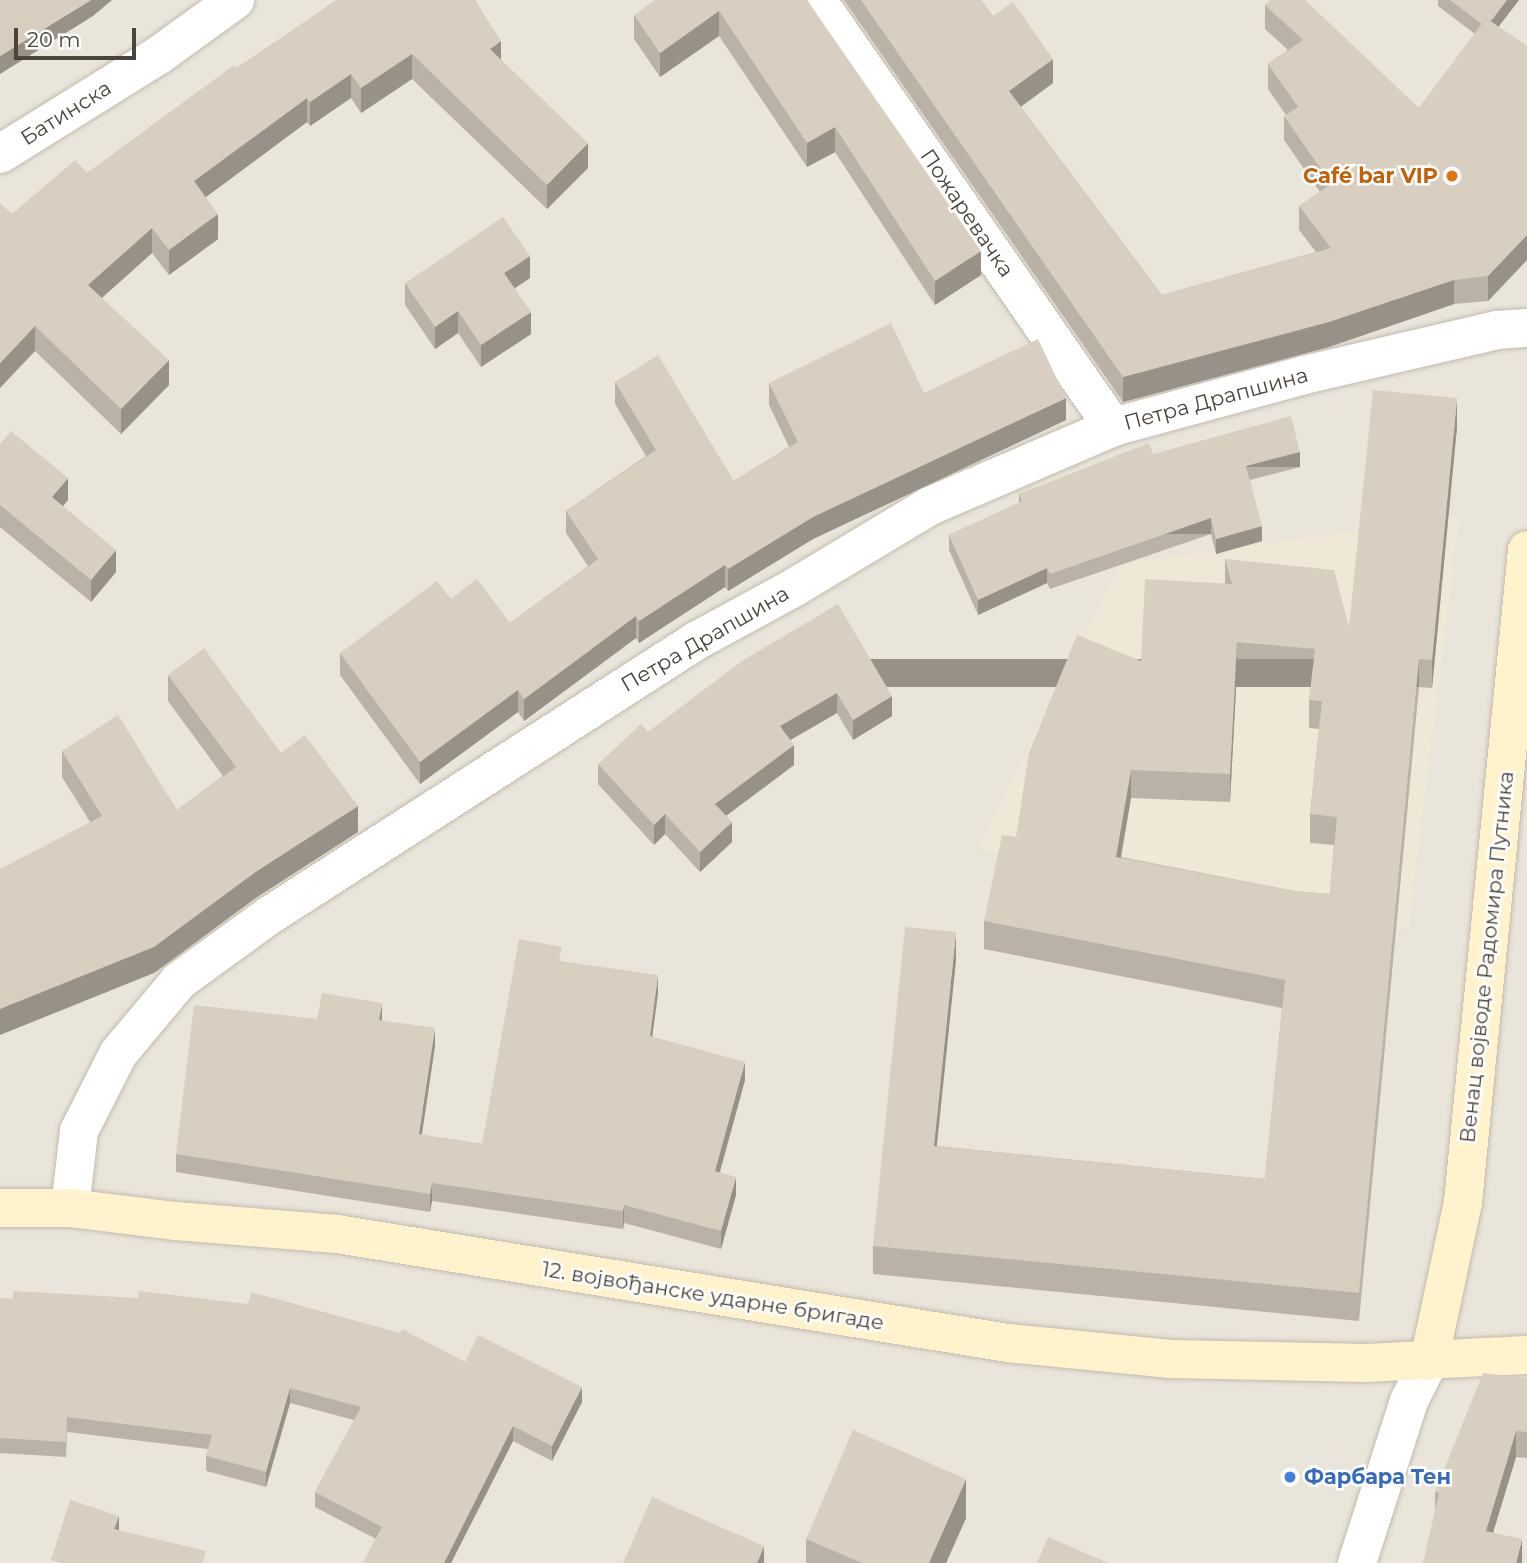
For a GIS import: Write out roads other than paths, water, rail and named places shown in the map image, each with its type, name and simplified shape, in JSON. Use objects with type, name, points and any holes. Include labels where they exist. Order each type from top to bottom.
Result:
[{"type":"main road","name":"Венац војводе Радомира Путника","points":[[1429,1360],[1463,1202],[1527,550]]},
{"type":"main road","name":"12. војвођанске ударне бригаде","points":[[0,1208],[70,1208],[176,1221],[337,1234],[1007,1343],[1171,1359],[1367,1363],[1527,1355]]},
{"type":"street","name":"Батинска","points":[[0,154],[159,55],[235,0]]},
{"type":"street","name":"Пожаревачка","points":[[817,0],[1113,427]]},
{"type":"street","name":"Петра Драпшина","points":[[70,1208],[79,1131],[118,1054],[179,981],[270,915],[696,641],[795,587],[930,506],[1113,427],[1304,374],[1497,330],[1527,328]]},
{"type":"street","points":[[1357,1563],[1409,1401],[1429,1360]]},
{"type":"place","name":"Café bar VIP","points":[[1452,176]]},
{"type":"place","name":"Фарбара Тен","points":[[1290,1477]]}]
